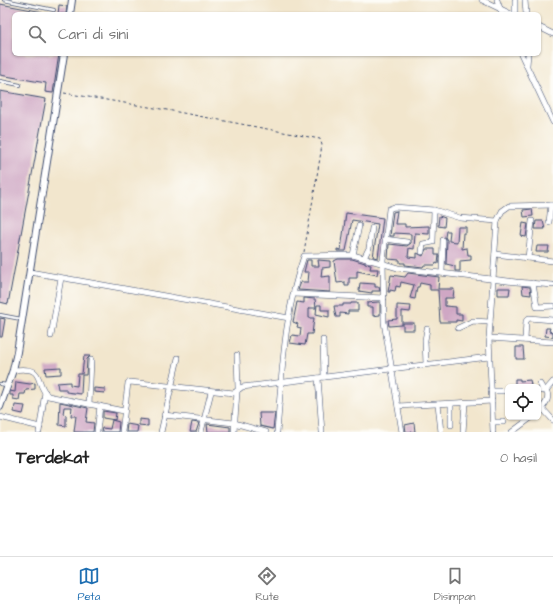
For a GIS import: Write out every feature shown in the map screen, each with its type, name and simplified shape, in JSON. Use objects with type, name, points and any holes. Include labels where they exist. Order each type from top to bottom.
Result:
[{"type":"street","points":[[70,12],[72,0]]},
{"type":"street","points":[[482,0],[501,11]]},
{"type":"street","points":[[497,0],[501,11]]},
{"type":"street","points":[[515,0],[515,12]]},
{"type":"street","points":[[525,0],[526,12]]},
{"type":"street","points":[[541,28],[553,34]]},
{"type":"street","points":[[0,407],[13,370],[64,56]]},
{"type":"street","points":[[522,56],[553,122]]},
{"type":"street","points":[[527,65],[528,56]]},
{"type":"street","points":[[493,432],[489,338],[498,221],[502,211],[509,206],[552,205],[549,222]]},
{"type":"street","points":[[402,432],[384,322],[384,239],[390,208],[434,210],[460,218],[498,221]]},
{"type":"street","points":[[422,252],[423,244],[433,242],[434,210]]},
{"type":"street","points":[[528,258],[532,221]]},
{"type":"street","points":[[353,255],[359,226]]},
{"type":"street","points":[[364,258],[369,248],[372,228]]},
{"type":"street","points":[[384,239],[407,242]]},
{"type":"street","points":[[442,273],[443,240]]},
{"type":"street","points":[[495,254],[553,261]]},
{"type":"street","points":[[277,432],[280,383],[289,318],[304,256],[353,255],[383,265],[553,285]]},
{"type":"street","points":[[30,272],[289,318]]},
{"type":"street","points":[[51,336],[61,278]]},
{"type":"street","points":[[533,283],[537,308],[553,306]]},
{"type":"street","points":[[294,294],[384,298]]},
{"type":"street","points":[[525,340],[526,321],[529,318],[553,320]]},
{"type":"street","points":[[458,328],[473,321],[490,322]]},
{"type":"street","points":[[426,364],[425,340],[427,329]]},
{"type":"street","points":[[489,338],[553,342]]},
{"type":"street","points":[[322,432],[321,378],[323,340]]},
{"type":"street","points":[[234,432],[238,355]]},
{"type":"street","points":[[122,432],[128,383],[130,382],[211,392],[237,390],[280,383],[489,357]]},
{"type":"street","points":[[161,432],[178,358]]},
{"type":"street","points":[[89,404],[91,360]]},
{"type":"street","points":[[0,416],[40,430],[45,392],[40,378],[32,370],[25,368],[13,370]]},
{"type":"street","points":[[541,391],[545,390],[553,382]]},
{"type":"street","points":[[541,385],[545,390],[547,400],[541,408]]},
{"type":"street","points":[[491,391],[505,391]]},
{"type":"street","points":[[45,392],[49,396],[124,411]]},
{"type":"street","points":[[201,432],[211,392]]},
{"type":"street","points":[[398,406],[451,404],[492,400]]},
{"type":"street","points":[[462,432],[465,403]]},
{"type":"street","points":[[438,404],[441,432]]},
{"type":"street","points":[[451,404],[451,425]]},
{"type":"street","points":[[97,432],[100,406]]},
{"type":"street","points":[[541,410],[553,420]]},
{"type":"street","points":[[164,415],[234,423],[266,432]]},
{"type":"street","points":[[512,432],[528,420]]},
{"type":"street","points":[[493,422],[504,422]]},
{"type":"lane","points":[[4,0],[54,10]]},
{"type":"lane","points":[[0,81],[20,84]]},
{"type":"lane","points":[[0,315],[22,320]]},
{"type":"lane","points":[[0,384],[8,385]]},
{"type":"path","points":[[57,92],[167,110],[320,140],[322,145],[304,256]]},
{"type":"building","points":[[0,4],[43,12],[12,12],[12,56],[59,56],[53,93],[45,92],[46,83],[0,75]]},
{"type":"building","points":[[59,5],[67,6],[66,12],[58,12]]},
{"type":"building","points":[[0,91],[46,99],[8,304],[0,302]]},
{"type":"building","points":[[532,209],[533,216],[524,217],[523,210]]},
{"type":"building","points":[[397,211],[395,224],[405,224],[405,227],[429,226],[429,234],[415,233],[414,249],[409,248],[408,257],[417,258],[417,253],[423,256],[426,249],[435,249],[435,255],[439,255],[438,264],[424,265],[423,267],[405,265],[405,263],[400,263],[400,260],[388,259],[389,244],[407,246],[411,243],[411,234],[394,233],[394,236],[390,236],[393,212]]},
{"type":"building","points":[[346,213],[383,218],[378,258],[373,257],[378,224],[352,220],[346,251],[337,251],[337,249],[341,250]]},
{"type":"building","points":[[439,216],[445,218],[444,227],[438,226]]},
{"type":"building","points":[[536,221],[543,221],[545,229],[535,229]]},
{"type":"building","points":[[523,223],[528,224],[526,237],[521,236]]},
{"type":"building","points":[[458,227],[466,227],[466,233],[463,233],[462,249],[467,248],[468,255],[471,255],[471,260],[460,261],[460,271],[455,271],[455,266],[446,264],[447,240],[445,237],[446,231],[450,231],[449,241],[457,242]]},
{"type":"building","points":[[537,246],[549,246],[548,252],[536,252]]},
{"type":"building","points":[[338,259],[352,259],[371,265],[370,269],[378,269],[377,275],[357,271],[357,278],[349,278],[349,286],[345,286],[345,282],[337,283],[334,261]]},
{"type":"building","points":[[307,260],[311,260],[311,266],[319,266],[318,260],[330,261],[330,267],[322,268],[321,277],[330,276],[330,292],[298,290],[301,282],[308,282],[309,272],[304,272]]},
{"type":"building","points":[[408,273],[439,277],[438,289],[454,289],[453,298],[445,298],[445,306],[456,307],[456,314],[462,314],[462,321],[456,320],[456,322],[440,322],[438,290],[430,290],[430,285],[420,283],[419,287],[417,287],[415,299],[410,298],[414,285],[401,282],[400,287],[396,286],[395,291],[390,290],[390,292],[388,292],[391,275],[405,277]]},
{"type":"building","points":[[360,283],[375,284],[375,287],[379,287],[380,291],[372,291],[372,293],[359,291]]},
{"type":"building","points":[[522,286],[530,287],[531,295],[523,294]]},
{"type":"building","points":[[498,288],[510,288],[509,295],[498,295]]},
{"type":"building","points":[[304,298],[315,299],[316,308],[309,308],[309,318],[314,318],[312,334],[307,334],[305,345],[290,343],[292,335],[300,336],[301,328],[297,327],[298,324],[293,322],[297,302],[304,303]]},
{"type":"building","points":[[380,302],[380,315],[373,316],[373,307],[367,307],[367,303]]},
{"type":"building","points":[[358,303],[358,311],[348,311],[348,314],[340,313],[340,317],[336,317],[334,306],[343,306],[343,304]]},
{"type":"building","points":[[317,305],[321,305],[321,310],[329,310],[329,317],[316,314]]},
{"type":"building","points":[[397,305],[411,306],[410,312],[402,311],[402,325],[389,326],[388,320],[397,319]]},
{"type":"building","points":[[0,318],[5,319],[2,337],[0,337]]},
{"type":"building","points":[[403,323],[414,323],[414,330],[403,330]]},
{"type":"building","points":[[546,328],[550,328],[549,331],[553,332],[553,337],[545,336]]},
{"type":"building","points":[[516,347],[523,347],[524,359],[516,359]]},
{"type":"building","points":[[84,356],[90,356],[87,359],[86,375],[82,375],[81,394],[66,392],[66,389],[58,389],[57,383],[70,382],[70,385],[77,386],[78,374],[82,374]]},
{"type":"building","points":[[61,367],[61,374],[46,375],[45,368]]},
{"type":"building","points":[[515,379],[520,379],[520,381],[530,380],[531,384],[515,384]]},
{"type":"building","points":[[16,382],[30,384],[35,383],[35,389],[26,390],[25,394],[20,394],[19,400],[13,399],[13,395],[10,395],[10,391],[15,392]]},
{"type":"building","points":[[94,388],[105,389],[105,393],[94,392]]},
{"type":"building","points":[[60,402],[88,408],[86,422],[94,423],[93,432],[74,432],[76,416],[71,416],[72,407],[64,407],[63,414],[66,415],[66,426],[59,425]]},
{"type":"building","points":[[15,405],[25,406],[23,414],[14,412]]},
{"type":"building","points":[[103,411],[116,413],[115,420],[103,418]]},
{"type":"building","points":[[259,413],[275,413],[273,429],[260,426]]},
{"type":"building","points":[[139,419],[148,420],[148,426],[139,425]]},
{"type":"building","points":[[112,420],[119,422],[118,432],[101,432],[102,428],[110,429]]},
{"type":"building","points":[[192,422],[199,423],[196,432],[190,432]]},
{"type":"building","points":[[414,423],[415,432],[406,432],[405,425]]},
{"type":"building","points":[[127,424],[138,426],[137,432],[126,432]]},
{"type":"building","points":[[207,424],[230,427],[230,432],[208,432]]}]
